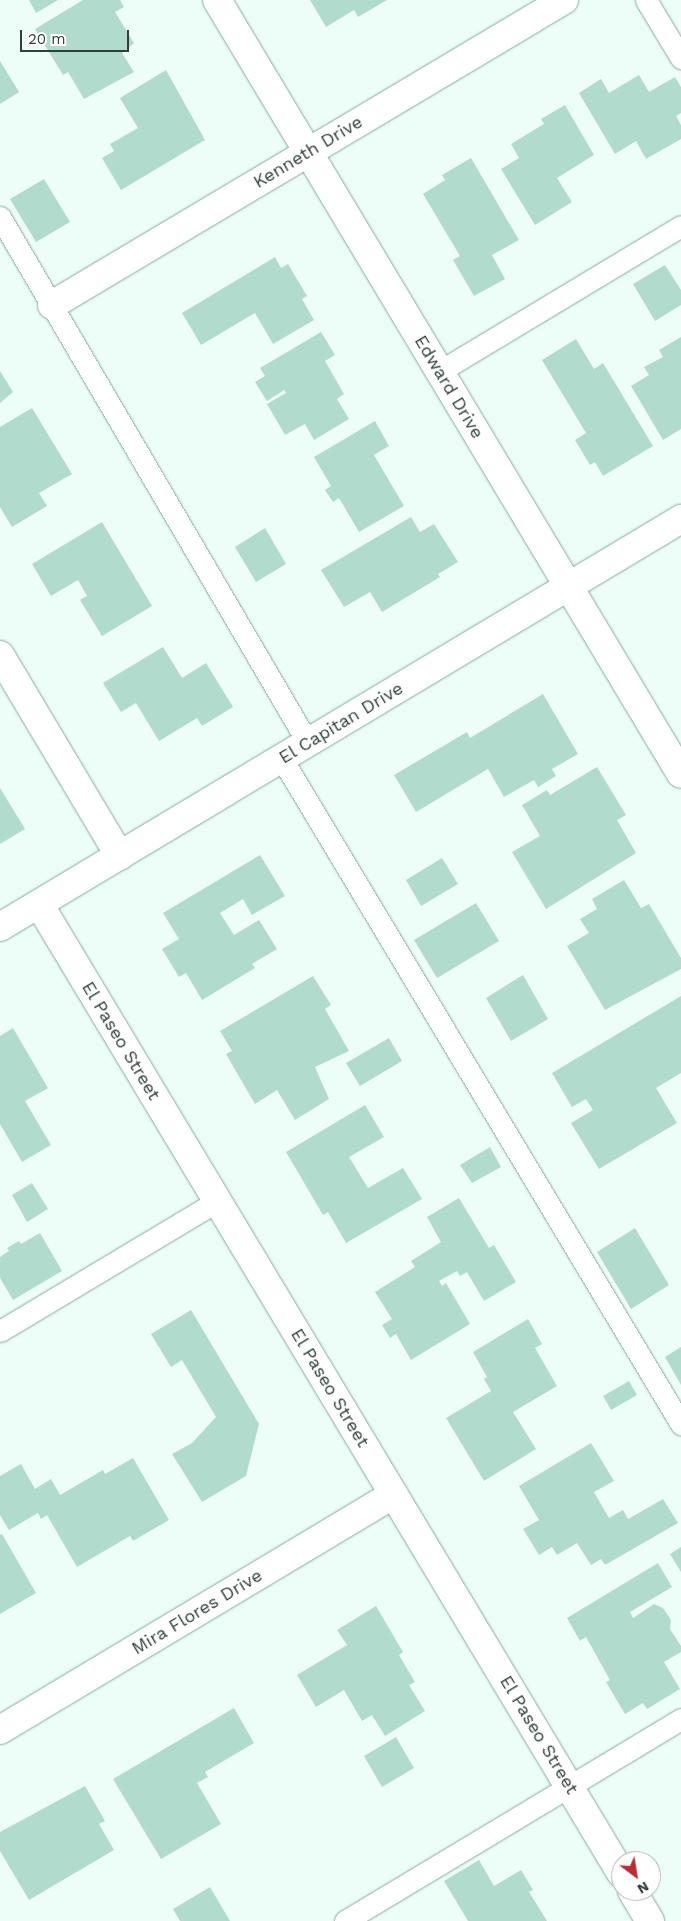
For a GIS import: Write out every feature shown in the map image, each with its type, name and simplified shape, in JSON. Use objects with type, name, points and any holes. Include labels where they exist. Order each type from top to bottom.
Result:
[{"type":"street","name":"Edward Drive","points":[[217,0],[681,774]]},
{"type":"street","name":"Kenneth Drive","points":[[52,305],[564,0]]},
{"type":"street","name":"El Capitan Drive","points":[[0,927],[681,520]]},
{"type":"street","points":[[0,655],[120,856]]},
{"type":"street","name":"El Paseo Street","points":[[39,904],[611,1856]]},
{"type":"street","name":"Mira Flores Drive","points":[[0,1730],[394,1494]]},
{"type":"street","points":[[638,1901],[650,1921]]},
{"type":"lane","points":[[646,0],[681,58]]},
{"type":"lane","points":[[0,217],[308,743]]},
{"type":"lane","points":[[440,371],[681,226]]},
{"type":"lane","points":[[282,758],[681,1424]]},
{"type":"lane","points":[[0,1331],[217,1201]]},
{"type":"lane","points":[[345,1921],[681,1719]]},
{"type":"building","points":[[29,0],[58,0],[36,13]]},
{"type":"building","points":[[83,0],[120,0],[124,7],[115,12],[134,43],[122,53],[134,72],[84,99],[68,72],[63,75],[35,29]]},
{"type":"building","points":[[310,0],[387,0],[358,17],[354,10],[326,27]]},
{"type":"building","points":[[0,61],[19,92],[0,104]]},
{"type":"building","points":[[166,70],[205,140],[121,190],[102,158],[114,151],[110,144],[138,128],[120,98]]},
{"type":"building","points":[[639,75],[649,92],[675,77],[681,87],[681,113],[676,116],[681,125],[681,139],[646,159],[636,141],[615,154],[579,93],[601,79],[609,93]]},
{"type":"building","points":[[565,105],[594,155],[557,178],[572,202],[535,225],[501,169],[519,158],[511,144],[544,124],[541,119]]},
{"type":"building","points":[[471,158],[519,240],[492,255],[505,279],[474,296],[453,260],[460,256],[423,194],[445,180],[442,175]]},
{"type":"building","points":[[44,179],[70,222],[36,242],[10,199]]},
{"type":"building","points":[[275,257],[281,268],[288,264],[307,296],[302,299],[314,320],[273,344],[255,313],[201,345],[182,313]]},
{"type":"building","points":[[665,265],[681,290],[681,305],[655,321],[633,284]]},
{"type":"building","points":[[321,332],[335,355],[325,361],[344,394],[337,399],[349,419],[314,440],[305,424],[285,435],[267,404],[286,393],[284,390],[267,401],[255,382],[265,376],[260,368]]},
{"type":"building","points":[[681,337],[681,429],[663,440],[631,386],[649,375],[644,367],[663,357],[659,350]]},
{"type":"building","points":[[576,339],[594,369],[603,363],[653,446],[603,476],[595,462],[590,465],[575,440],[586,433],[542,360]]},
{"type":"building","points":[[0,371],[13,392],[0,403]]},
{"type":"building","points":[[32,408],[72,474],[39,493],[47,506],[12,527],[0,507],[0,427]]},
{"type":"building","points":[[375,421],[389,446],[374,455],[404,506],[359,532],[339,498],[333,502],[325,490],[331,486],[314,457]]},
{"type":"building","points":[[411,517],[420,532],[434,524],[458,562],[438,574],[440,577],[382,612],[370,592],[344,607],[321,570]]},
{"type":"building","points":[[102,522],[152,606],[102,636],[80,600],[87,596],[78,580],[51,596],[32,564]]},
{"type":"building","points":[[265,528],[286,564],[256,582],[235,547]]},
{"type":"building","points":[[163,647],[182,678],[206,663],[233,707],[202,726],[197,718],[159,741],[136,703],[121,712],[103,683]]},
{"type":"building","points":[[543,694],[578,754],[552,769],[556,776],[538,787],[534,780],[504,797],[488,769],[416,812],[394,775],[467,732],[470,738]]},
{"type":"building","points":[[597,767],[626,815],[617,820],[636,853],[546,909],[512,852],[540,836],[522,805],[547,790],[550,795]]},
{"type":"building","points":[[0,788],[25,829],[0,844]]},
{"type":"building","points":[[260,855],[285,896],[252,915],[243,899],[220,913],[234,935],[259,920],[277,949],[252,964],[255,968],[202,1000],[186,973],[179,977],[162,949],[179,939],[163,913]]},
{"type":"building","points":[[442,858],[458,884],[421,906],[406,880]]},
{"type":"building","points":[[624,880],[641,908],[649,904],[681,958],[681,969],[605,1010],[567,946],[589,933],[580,919],[597,909],[592,899]]},
{"type":"building","points":[[476,903],[499,941],[437,978],[414,940]]},
{"type":"building","points":[[523,975],[548,1019],[511,1041],[486,998]]},
{"type":"building","points":[[313,976],[331,1005],[325,1009],[349,1051],[315,1067],[329,1099],[295,1120],[277,1090],[255,1104],[226,1054],[232,1051],[220,1031]]},
{"type":"building","points":[[681,996],[681,1073],[656,1088],[677,1123],[599,1169],[571,1123],[593,1110],[586,1099],[572,1107],[552,1073]]},
{"type":"building","points":[[13,1028],[48,1088],[25,1101],[51,1145],[22,1162],[0,1124],[0,1036]]},
{"type":"building","points":[[389,1038],[402,1061],[360,1086],[346,1063]]},
{"type":"building","points":[[365,1105],[384,1137],[349,1157],[368,1188],[403,1168],[422,1199],[346,1243],[328,1212],[323,1215],[286,1152]]},
{"type":"building","points":[[490,1147],[501,1167],[472,1183],[460,1165]]},
{"type":"building","points":[[32,1183],[48,1209],[27,1222],[12,1195]]},
{"type":"building","points":[[459,1198],[489,1248],[494,1245],[516,1282],[484,1301],[467,1272],[460,1276],[457,1271],[439,1281],[442,1286],[446,1283],[470,1324],[411,1360],[396,1334],[390,1338],[382,1325],[392,1319],[375,1292],[415,1267],[411,1261],[441,1242],[427,1217]]},
{"type":"building","points":[[635,1228],[669,1285],[631,1309],[597,1252]]},
{"type":"building","points":[[40,1233],[62,1271],[13,1300],[0,1278],[0,1257],[9,1251],[7,1248],[19,1241],[21,1244]]},
{"type":"building","points":[[191,1310],[259,1424],[246,1476],[202,1502],[172,1454],[192,1443],[216,1417],[182,1360],[171,1367],[151,1334]]},
{"type":"building","points":[[528,1319],[542,1344],[535,1348],[557,1386],[513,1412],[536,1449],[484,1481],[446,1418],[491,1391],[484,1379],[487,1377],[473,1352]]},
{"type":"building","points":[[681,1347],[681,1385],[665,1357]]},
{"type":"building","points":[[629,1381],[637,1395],[611,1410],[603,1396]]},
{"type":"building","points":[[591,1443],[614,1481],[594,1492],[609,1518],[623,1510],[628,1519],[663,1499],[678,1523],[605,1565],[601,1559],[591,1565],[577,1543],[557,1555],[552,1547],[539,1555],[523,1529],[539,1520],[519,1486]]},
{"type":"building","points":[[133,1458],[169,1520],[133,1541],[130,1536],[77,1567],[47,1515],[41,1519],[38,1513],[9,1530],[0,1515],[0,1476],[21,1464],[35,1489],[51,1479],[60,1495],[103,1470],[105,1474]]},
{"type":"building","points":[[2,1534],[36,1593],[0,1614],[0,1535]]},
{"type":"building","points":[[681,1547],[681,1572],[670,1554]]},
{"type":"building","points":[[658,1563],[672,1587],[630,1612],[633,1618],[654,1604],[663,1608],[671,1620],[670,1629],[681,1646],[681,1652],[664,1662],[680,1689],[647,1709],[643,1703],[625,1714],[606,1682],[610,1680],[586,1637],[580,1641],[567,1618]]},
{"type":"building","points":[[376,1606],[403,1652],[399,1655],[415,1682],[409,1685],[425,1711],[385,1736],[372,1715],[362,1721],[344,1690],[316,1707],[297,1675],[347,1645],[337,1630]]},
{"type":"building","points":[[234,1708],[254,1743],[205,1772],[208,1777],[197,1783],[221,1824],[161,1859],[113,1779]]},
{"type":"building","points":[[396,1737],[414,1768],[382,1787],[364,1756]]},
{"type":"building","points":[[85,1786],[105,1821],[99,1824],[114,1850],[29,1900],[0,1851],[0,1832]]},
{"type":"building","points":[[479,1860],[494,1886],[521,1870],[533,1890],[529,1892],[547,1921],[468,1921],[444,1881]]},
{"type":"building","points":[[210,1887],[230,1921],[180,1921],[173,1909]]}]
